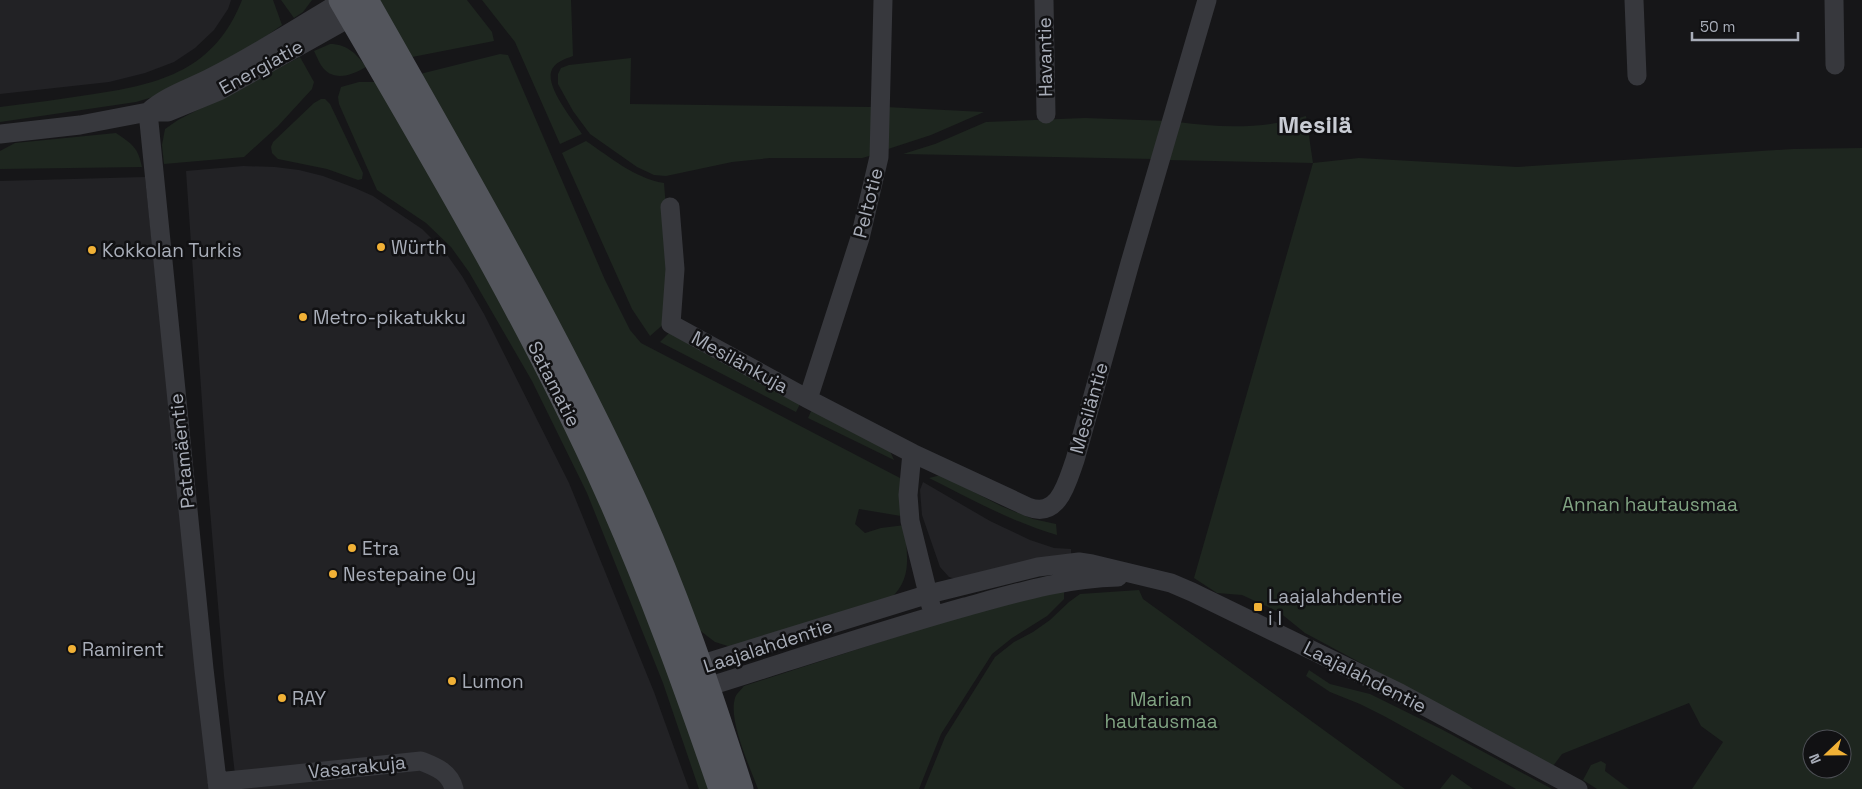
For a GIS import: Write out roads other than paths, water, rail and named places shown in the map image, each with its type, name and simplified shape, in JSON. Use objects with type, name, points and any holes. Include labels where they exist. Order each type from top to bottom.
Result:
[{"type":"main road","name":"Satamatie","points":[[352,3],[487,253],[557,388],[605,488],[640,569],[697,679],[742,789]]},
{"type":"main road","name":"Satamatie","points":[[697,679],[721,789]]},
{"type":"street","name":"Peltotie","points":[[808,399],[860,238],[879,157],[883,0]]},
{"type":"street","name":"Havantie","points":[[1044,0],[1046,114]]},
{"type":"street","name":"Mesiläntie","points":[[912,453],[1028,508],[1036,510],[1047,509],[1054,504],[1063,490],[1075,460],[1132,254],[1207,0]]},
{"type":"street","points":[[1634,0],[1637,76]]},
{"type":"street","points":[[1834,0],[1835,65]]},
{"type":"street","name":"Energiatie","points":[[0,134],[80,125],[148,112],[168,112],[218,91],[352,3]]},
{"type":"street","name":"Patamäentie","points":[[148,112],[204,668],[218,785]]},
{"type":"street","name":"Mesilänkuja","points":[[670,208],[674,269],[672,324],[808,399],[912,453]]},
{"type":"street","points":[[912,453],[908,495],[910,521],[934,616]]},
{"type":"street","name":"Laajalahdentie","points":[[697,679],[929,594],[1038,567],[1079,562],[1146,577],[1192,592],[1400,693],[1578,789]]},
{"type":"street","name":"Laajalahdentie","points":[[697,679],[1041,586],[1079,579],[1146,577]]},
{"type":"street","name":"Vasarakuja","points":[[218,785],[421,760],[444,772],[453,784],[454,789]]},
{"type":"place","name":"Würth","points":[[381,247]]},
{"type":"place","name":"Kokkolan Turkis","points":[[92,250]]},
{"type":"place","name":"Metro-pikatukku","points":[[303,317]]},
{"type":"place","name":"Etra","points":[[352,548]]},
{"type":"place","name":"Nestepaine Oy","points":[[333,574]]},
{"type":"place","name":"Laajalahdentie i I","points":[[1258,607]]},
{"type":"place","name":"Ramirent","points":[[72,649]]},
{"type":"place","name":"Lumon","points":[[452,681]]},
{"type":"place","name":"RAY","points":[[282,698]]},
{"type":"district","name":"Mesilä","points":[[1315,124]]},
{"type":"park label","name":"Annan hautausmaa","points":[[1650,504]]},
{"type":"park label","name":"Marian hautausmaa","points":[[1161,710]]}]
